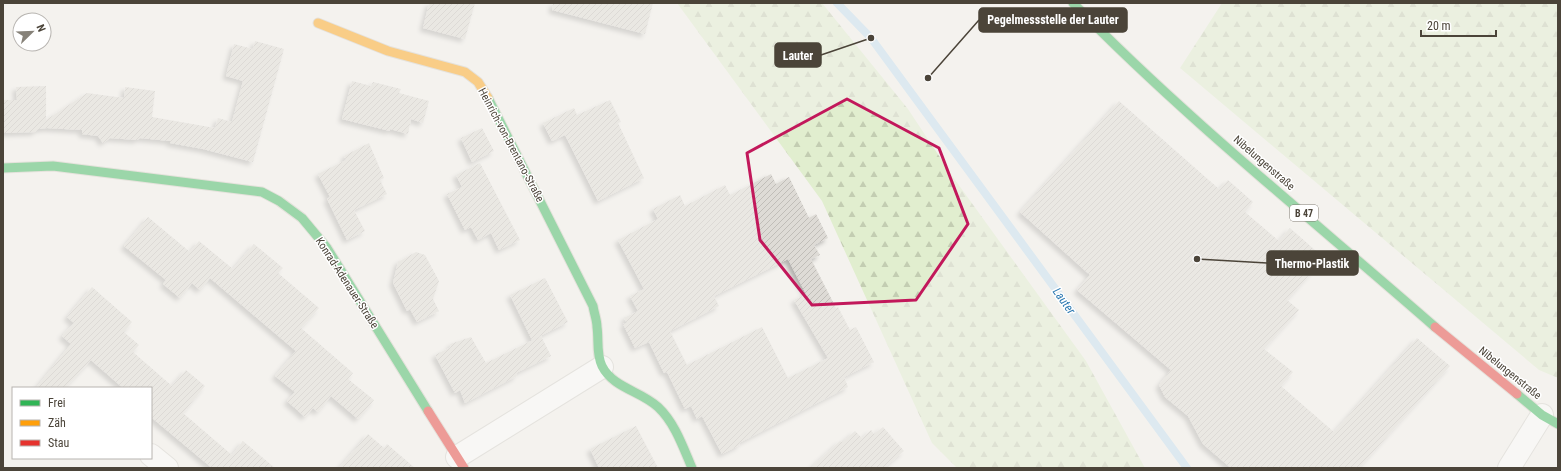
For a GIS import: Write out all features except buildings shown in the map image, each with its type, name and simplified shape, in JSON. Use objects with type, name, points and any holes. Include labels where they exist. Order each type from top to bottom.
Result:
[{"type":"street","name":"Nibelungenstraße","points":[[1073,3],[1120,51],[1181,106],[1446,336],[1550,420]]},
{"type":"street","name":"Heinrich-von-Brentano-Straße","points":[[318,23],[388,51],[465,72],[478,82],[492,104],[592,306],[597,323],[598,349],[602,367]]},
{"type":"street","name":"Konrad-Adenauer-Straße","points":[[3,168],[53,166],[130,174],[262,192],[279,201],[302,218],[327,248],[461,463]]},
{"type":"street","points":[[461,463],[602,367],[620,384],[657,406],[665,414],[692,468]]},
{"type":"street","points":[[1509,468],[1550,420]]},
{"type":"street","points":[[152,456],[167,468]]},
{"type":"highlighted area","points":[[847,99],[939,148],[968,224],[916,300],[812,305],[760,240],[747,153]]},
{"type":"green space","points":[[677,3],[822,3],[908,109],[953,177],[1086,361],[1145,468],[957,468],[932,443],[822,201]]},
{"type":"green space","points":[[1222,3],[1558,3],[1558,378],[1539,370],[1180,68]]},
{"type":"waterway","name":"Lauter","points":[[837,3],[871,38],[1187,468]]},
{"type":"traffic: fast","points":[[1073,3],[1116,46],[1205,128],[1435,327]]},
{"type":"traffic: fast","points":[[488,98],[593,306],[597,324],[598,352],[602,366],[613,379],[644,397],[664,413],[674,428],[692,468]]},
{"type":"traffic: fast","points":[[3,168],[53,166],[262,192],[279,201],[302,218],[327,248],[428,411]]},
{"type":"traffic: fast","points":[[1517,394],[1542,415],[1558,424]]},
{"type":"traffic: slow","points":[[318,23],[388,51],[465,72],[478,82],[488,98]]},
{"type":"traffic: jam","points":[[1435,327],[1517,394]]},
{"type":"traffic: jam","points":[[428,411],[464,468]]},
{"type":"place","name":"Lauter","points":[[871,38]]},
{"type":"place","name":"Pegelmessstelle der Lauter","points":[[928,78]]},
{"type":"place","name":"Thermo-Plastik","points":[[1197,259]]}]
